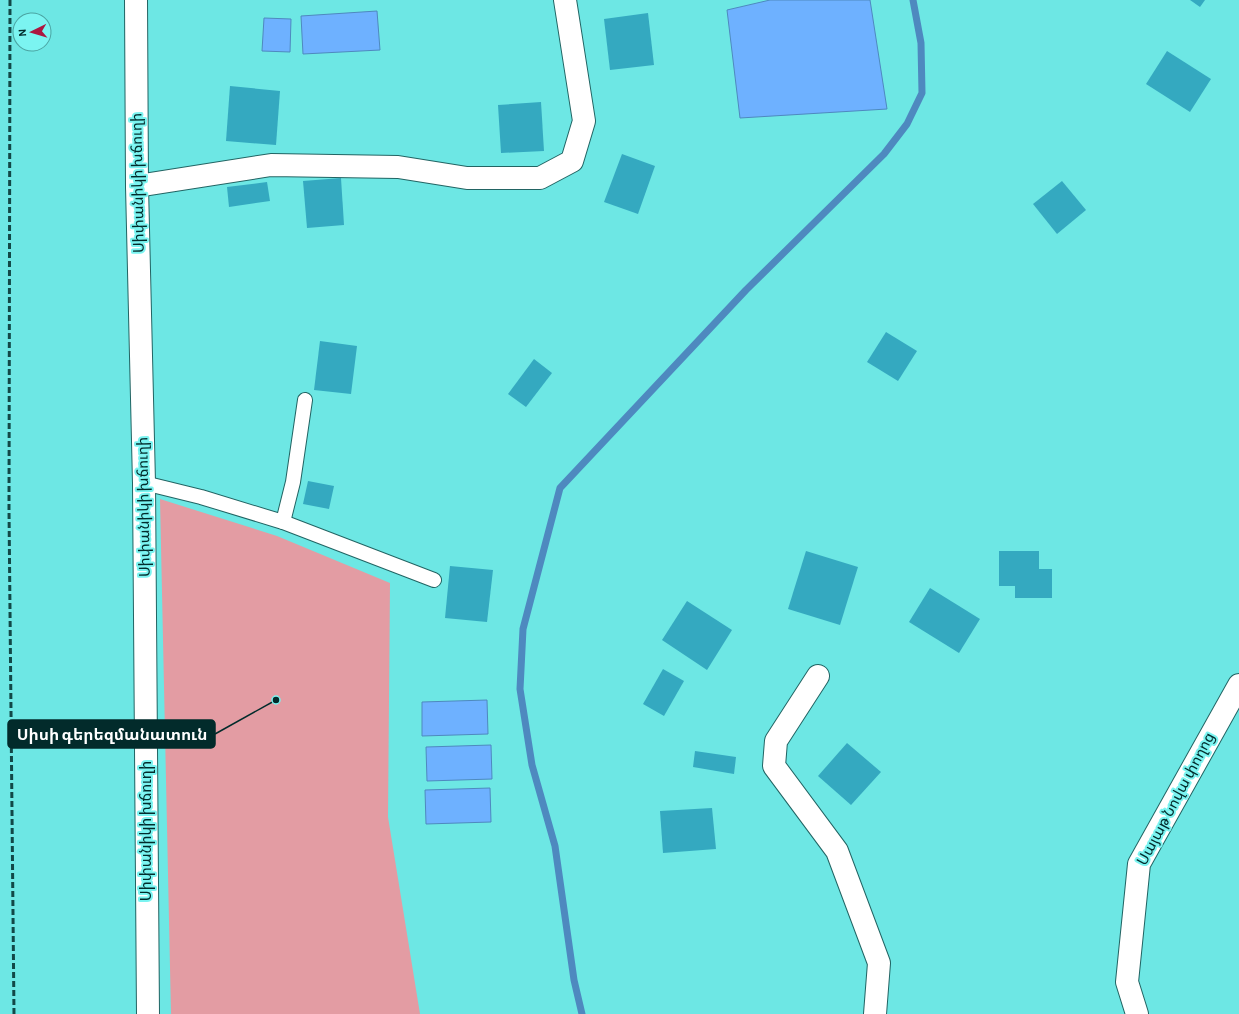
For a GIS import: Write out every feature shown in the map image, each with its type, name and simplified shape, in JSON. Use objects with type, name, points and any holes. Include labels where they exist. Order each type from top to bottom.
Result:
[{"type":"street","name":"Սիփանիկի խճուղի","points":[[136,0],[137,186],[144,483],[148,1014]]},
{"type":"street","points":[[137,186],[271,165],[398,167],[467,178],[540,178],[572,161],[584,121],[565,0]]},
{"type":"street","points":[[818,676],[776,741],[774,766],[837,851],[879,963],[876,1014]]},
{"type":"street","name":"Սայաթ Նովա փողոց","points":[[1137,1014],[1127,982],[1138,864],[1239,685]]},
{"type":"lane","points":[[282,522],[293,482],[305,400]]},
{"type":"lane","points":[[144,483],[200,497],[282,522],[434,580]]},
{"type":"shaded area","points":[[160,499],[277,536],[390,583],[388,817],[420,1014],[171,1014]]},
{"type":"water","points":[[770,0],[870,0],[887,109],[740,118],[727,10]]},
{"type":"water","points":[[377,11],[380,50],[303,54],[301,16]]},
{"type":"water","points":[[264,18],[291,19],[290,52],[262,51]]},
{"type":"water","points":[[487,700],[488,734],[422,736],[422,702]]},
{"type":"water","points":[[491,745],[492,779],[427,781],[426,747]]},
{"type":"water","points":[[490,788],[491,822],[426,824],[425,790]]},
{"type":"building","points":[[1190,0],[1205,0],[1200,7]]},
{"type":"building","points":[[648,13],[654,65],[610,70],[604,19]]},
{"type":"building","points":[[1167,51],[1211,79],[1190,112],[1146,84]]},
{"type":"building","points":[[230,86],[280,91],[276,145],[226,141]]},
{"type":"building","points":[[541,102],[544,151],[501,153],[498,105]]},
{"type":"building","points":[[622,154],[655,166],[638,214],[604,202]]},
{"type":"building","points":[[341,178],[344,225],[307,228],[303,181]]},
{"type":"building","points":[[1062,181],[1086,210],[1057,234],[1033,204]]},
{"type":"building","points":[[267,182],[270,201],[229,207],[227,187]]},
{"type":"building","points":[[886,332],[917,351],[898,381],[867,362]]},
{"type":"building","points":[[320,341],[357,346],[351,394],[314,390]]},
{"type":"building","points":[[534,359],[552,373],[526,407],[508,394]]},
{"type":"building","points":[[308,481],[334,486],[329,509],[303,504]]},
{"type":"building","points":[[806,551],[858,567],[840,625],[788,609]]},
{"type":"building","points":[[999,551],[1039,551],[1039,569],[1052,569],[1052,598],[1015,598],[1015,586],[999,586]]},
{"type":"building","points":[[450,566],[493,570],[487,622],[445,618]]},
{"type":"building","points":[[930,588],[980,619],[959,653],[909,622]]},
{"type":"building","points":[[687,601],[732,630],[707,670],[662,640]]},
{"type":"building","points":[[663,669],[684,681],[664,716],[643,704]]},
{"type":"building","points":[[847,743],[881,772],[851,805],[818,776]]},
{"type":"building","points":[[695,751],[736,757],[734,774],[693,767]]},
{"type":"building","points":[[712,808],[716,849],[663,853],[660,811]]},
{"type":"waterway","points":[[582,1014],[574,980],[555,846],[532,765],[520,689],[523,629],[560,488],[746,290],[884,154],[907,124],[922,93],[921,43],[913,0]]},
{"type":"railway","points":[[10,0],[9,509],[14,1014]]},
{"type":"place","name":"Սիսի գերեզմանատուն","points":[[276,700]]}]
